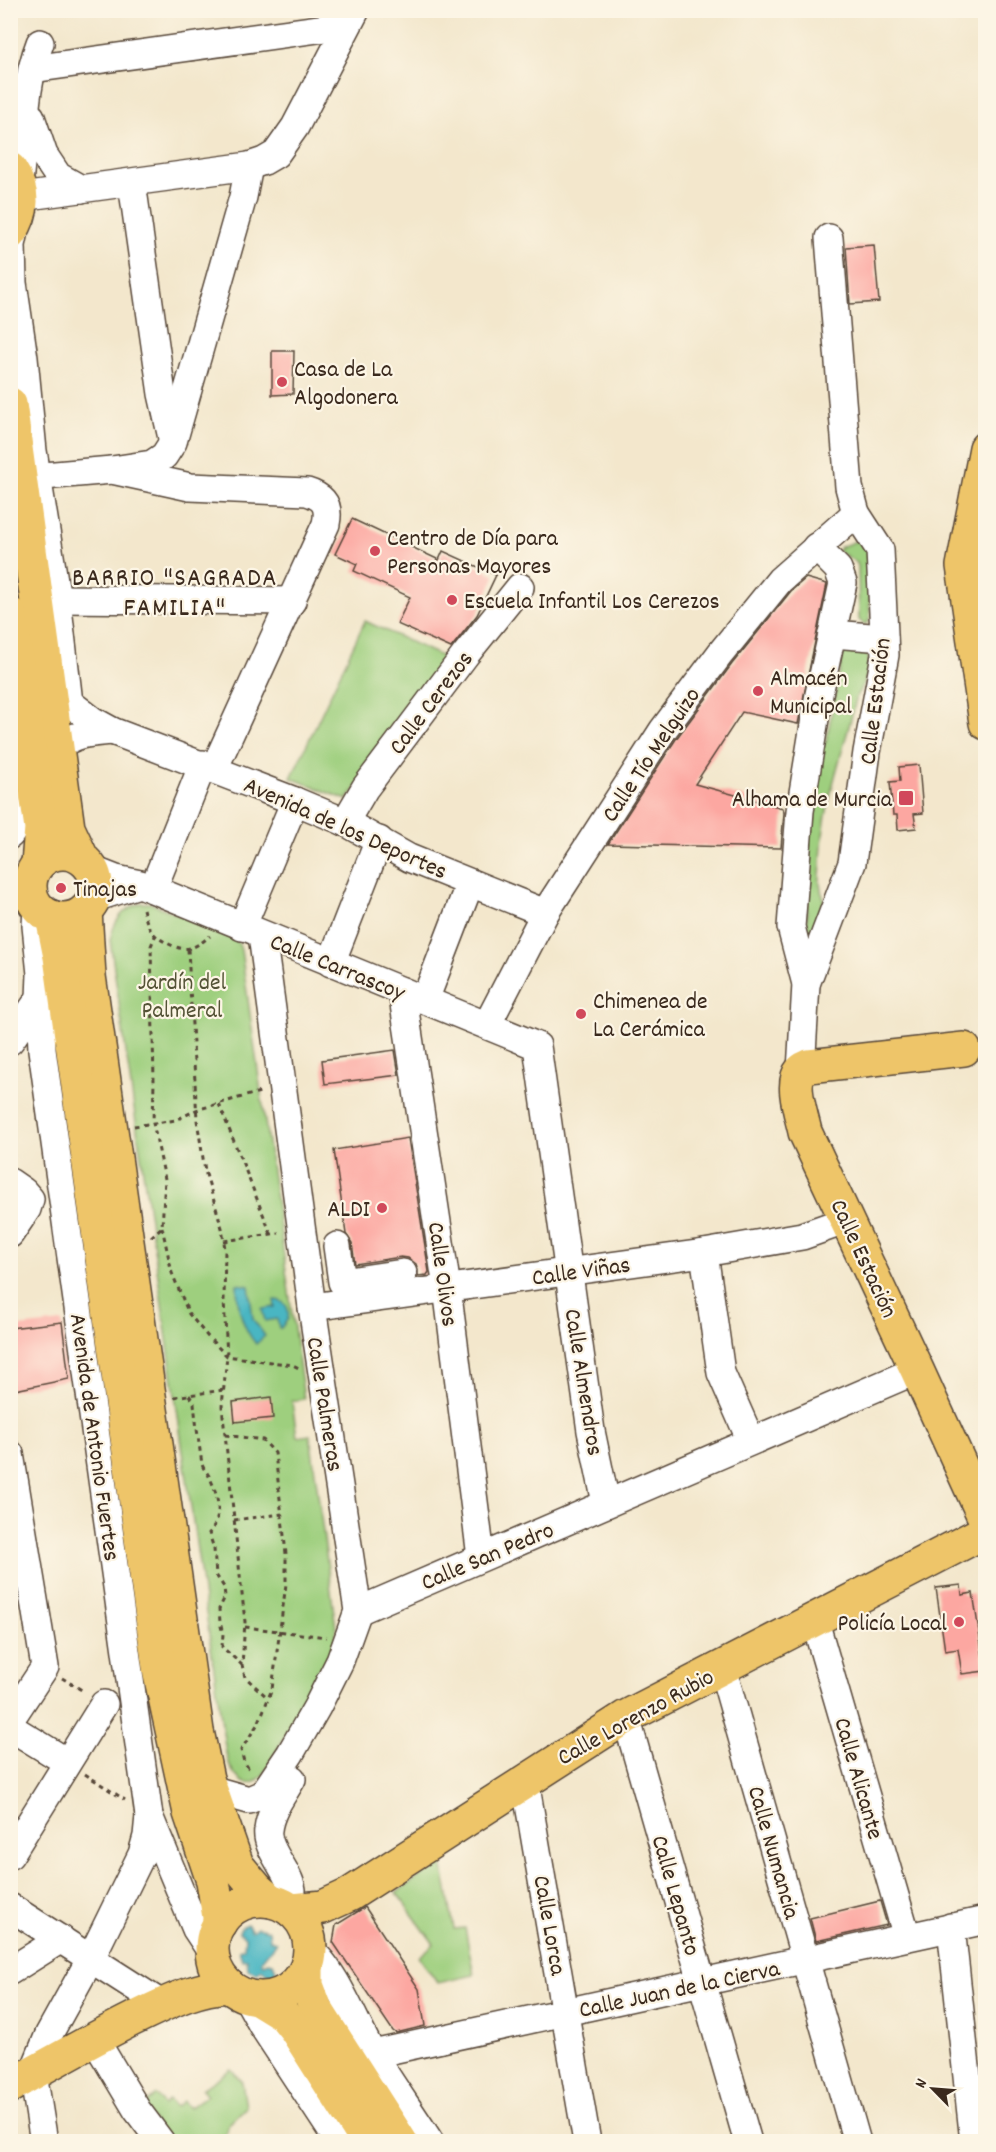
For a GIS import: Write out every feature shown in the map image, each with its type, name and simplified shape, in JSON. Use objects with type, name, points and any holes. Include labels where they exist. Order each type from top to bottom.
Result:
[{"type":"main road","points":[[10,404],[29,477],[59,695],[58,747],[68,828],[88,884],[87,962],[196,1731],[210,1789],[237,1865],[257,1889],[303,1922],[309,1936],[307,1985],[316,2009],[401,2142]]},
{"type":"main road","points":[[986,448],[963,566],[986,723]]},
{"type":"main road","name":"Avenida de Antonio Fuertes","points":[[10,614],[41,828],[31,890],[62,968],[160,1674],[190,1813],[213,1881],[216,1938]]},
{"type":"main road","points":[[64,853],[88,884],[69,919],[31,890],[46,858],[64,853]]},
{"type":"main road","points":[[801,1071],[809,1065],[964,1049]]},
{"type":"main road","name":"Calle Estación","points":[[801,1071],[797,1082],[797,1097],[805,1132],[986,1521]]},
{"type":"main road","name":"Calle Lorenzo Rubio","points":[[285,1907],[323,1907],[349,1895],[626,1717],[986,1531]]},
{"type":"main road","points":[[22,2079],[94,2038],[170,2001],[211,1987],[273,1997],[288,1991],[300,1980],[317,1936],[330,1914],[349,1895]]},
{"type":"main road","points":[[170,2001],[209,1963],[224,1916],[236,1906],[265,1899],[285,1907]]},
{"type":"main road","points":[[216,1938],[213,1960],[219,1974],[244,1993],[283,2014],[295,2029],[367,2142]]},
{"type":"street","points":[[32,69],[352,18]]},
{"type":"street","points":[[16,201],[81,189],[249,166],[264,161],[276,154],[295,127],[352,18]]},
{"type":"street","points":[[40,43],[32,69],[26,104],[12,245],[13,283],[24,358],[33,451],[29,477],[57,599],[59,695]]},
{"type":"street","points":[[10,137],[26,104]]},
{"type":"street","points":[[26,104],[44,155],[58,176],[81,189]]},
{"type":"street","points":[[29,477],[152,464],[164,456],[173,442],[243,198],[249,166]]},
{"type":"street","points":[[132,183],[162,394],[173,442]]},
{"type":"street","name":"Calle Estación","points":[[801,1071],[806,984],[852,863],[867,752],[885,656],[880,550],[856,513],[849,487],[829,238]]},
{"type":"street","points":[[88,884],[147,886],[292,601],[328,516],[326,504],[317,495],[307,492],[189,486],[112,470]]},
{"type":"street","name":"Calle Tío Melguizo","points":[[487,1025],[544,913],[663,730],[780,580],[856,513]]},
{"type":"street","name":"Calle Estación","points":[[806,984],[791,927],[800,811],[819,694],[843,583],[838,569],[816,547]]},
{"type":"street","name":"Calle Cerezos","points":[[345,822],[365,788],[466,654],[520,587]]},
{"type":"street","points":[[57,599],[292,601]]},
{"type":"street","points":[[832,634],[884,638]]},
{"type":"street","name":"Avenida de los Deportes","points":[[59,695],[92,720],[112,730],[345,822],[409,858],[544,913]]},
{"type":"street","points":[[58,747],[69,738],[83,733],[112,730]]},
{"type":"street","points":[[10,733],[15,828]]},
{"type":"street","points":[[243,927],[295,801]]},
{"type":"street","points":[[331,963],[378,840]]},
{"type":"street","points":[[414,996],[470,883]]},
{"type":"street","name":"Calle Carrascoy","points":[[147,886],[537,1046]]},
{"type":"street","name":"Avenida de Antonio Fuertes","points":[[31,890],[41,974],[42,1050],[140,1736],[149,1815],[196,1929],[216,1938]]},
{"type":"street","name":"Calle Palmeras","points":[[243,927],[282,1086],[322,1379],[358,1611],[349,1640],[317,1707],[290,1754],[263,1794]]},
{"type":"street","name":"Calle Olivos","points":[[414,996],[447,1288],[481,1557]]},
{"type":"street","points":[[10,1041],[40,998]]},
{"type":"street","name":"Calle Almendros","points":[[537,1046],[591,1431],[606,1503]]},
{"type":"street","points":[[10,1234],[27,1209],[20,1191]]},
{"type":"street","name":"Calle Viñas","points":[[312,1307],[704,1253],[802,1236],[847,1220]]},
{"type":"street","points":[[337,1246],[342,1282],[403,1273]]},
{"type":"street","points":[[704,1253],[721,1372],[751,1441]]},
{"type":"street","name":"Calle San Pedro","points":[[358,1611],[917,1370]]},
{"type":"street","points":[[10,1454],[19,1556],[45,1667],[10,1720]]},
{"type":"street","points":[[10,1587],[19,1556]]},
{"type":"street","points":[[285,1907],[292,1896],[289,1881],[269,1841],[267,1832],[272,1814],[317,1737],[353,1668],[362,1642],[364,1627],[358,1611]]},
{"type":"street","name":"Calle Alicante","points":[[814,1618],[907,1937]]},
{"type":"street","name":"Calle Numancia","points":[[722,1667],[857,2142]]},
{"type":"street","points":[[10,1855],[104,1704]]},
{"type":"street","name":"Calle Lepanto","points":[[626,1717],[748,2142]]},
{"type":"street","points":[[10,1727],[67,1762]]},
{"type":"street","name":"Calle Lorca","points":[[525,1780],[587,2142]]},
{"type":"street","points":[[210,1789],[249,1800],[263,1794]]},
{"type":"street","points":[[44,2142],[22,2079],[50,2034],[91,1958],[142,1854],[149,1815]]},
{"type":"street","points":[[10,1908],[91,1958],[170,2001]]},
{"type":"street","name":"Calle Juan de la Cierva","points":[[373,2054],[986,1920]]},
{"type":"street","points":[[951,1928],[974,2142]]},
{"type":"street","points":[[10,1971],[61,1939]]},
{"type":"street","points":[[309,1959],[320,1958],[329,1971],[373,2054],[430,2142]]},
{"type":"street","points":[[244,1993],[262,2025],[339,2142]]},
{"type":"street","points":[[94,2038],[137,2110],[161,2142]]},
{"type":"path","points":[[147,886],[141,905],[148,927],[155,936],[178,949],[198,946],[209,937],[243,927]]},
{"type":"path","points":[[155,936],[152,946],[153,1123],[165,1179],[162,1227],[172,1273],[189,1314],[227,1356],[293,1365],[322,1379]]},
{"type":"path","points":[[188,949],[196,1110],[205,1171],[224,1241],[227,1356],[222,1406],[242,1575],[245,1627],[242,1665],[245,1677],[268,1698]]},
{"type":"path","points":[[111,1129],[176,1120],[196,1110],[282,1086]]},
{"type":"path","points":[[219,1104],[271,1234]]},
{"type":"path","points":[[127,1251],[146,1243],[162,1227]]},
{"type":"path","points":[[224,1241],[301,1230]]},
{"type":"path","points":[[149,1400],[224,1390]]},
{"type":"path","points":[[189,1395],[194,1402],[202,1466],[217,1498],[216,1526],[209,1533],[214,1549],[216,1575],[224,1587],[225,1597],[219,1609],[223,1634],[222,1647],[242,1665]]},
{"type":"path","points":[[225,1434],[263,1440],[275,1453],[282,1514],[286,1584],[272,1689],[259,1722],[241,1750],[244,1762],[263,1794]]},
{"type":"path","points":[[234,1520],[282,1514]]},
{"type":"path","points":[[245,1627],[349,1640]]},
{"type":"path","points":[[45,1667],[104,1704]]},
{"type":"path","points":[[67,1762],[149,1815]]},
{"type":"green space","points":[[859,540],[868,551],[870,617],[868,623],[864,624],[859,620],[858,566],[856,562],[838,551],[840,547]]},
{"type":"green space","points":[[365,621],[454,662],[347,800],[291,778]]},
{"type":"green space","points":[[840,645],[863,645],[869,664],[864,684],[857,695],[829,799],[822,841],[820,877],[824,899],[813,932],[808,932],[807,857],[817,747],[826,742],[844,650]]},
{"type":"green space","name":"Jardín del Palmeral","points":[[141,903],[150,903],[231,936],[238,942],[241,950],[304,1399],[292,1401],[297,1437],[310,1435],[336,1628],[336,1637],[328,1659],[263,1775],[250,1783],[244,1782],[234,1774],[226,1753],[110,940],[114,927],[124,912]]},
{"type":"green space","points":[[442,1862],[454,1929],[465,1928],[474,1975],[438,1983],[419,1957],[434,1944],[396,1892]]},
{"type":"green space","points":[[231,2069],[242,2082],[246,2107],[228,2125],[225,2135],[218,2141],[168,2142],[143,2106],[156,2095],[164,2105],[169,2100],[176,2107],[183,2101],[189,2108],[207,2095],[202,2089]]},
{"type":"water","points":[[237,1284],[249,1286],[253,1319],[265,1336],[256,1344],[241,1316]]},
{"type":"water","points":[[274,1300],[284,1303],[288,1311],[288,1319],[281,1328],[279,1328],[277,1319],[265,1321],[262,1309],[275,1307]]},
{"type":"water","points":[[247,1924],[252,1931],[257,1927],[269,1930],[270,1940],[276,1942],[261,1961],[263,1964],[273,1963],[277,1973],[271,1976],[261,1969],[257,1973],[248,1969],[247,1959],[242,1960],[239,1950],[244,1948],[245,1937],[239,1932],[241,1927]]},
{"type":"building","points":[[874,245],[879,302],[850,304],[846,247]]},
{"type":"building","name":"Casa de La Algodonera","points":[[272,351],[294,351],[293,394],[272,395]]},
{"type":"building","name":"Escuela Infantil Los Cerezos","points":[[352,519],[439,560],[443,551],[496,575],[477,615],[451,648],[397,624],[410,597],[354,571],[357,564],[335,554]]},
{"type":"building","name":"Almacén Municipal","points":[[806,578],[827,584],[798,724],[742,712],[695,784],[783,808],[781,848],[608,844],[676,739],[732,664],[791,591]]},
{"type":"building","name":"Alhama de Murcia","points":[[919,765],[923,813],[914,814],[916,828],[898,830],[897,815],[893,815],[890,782],[900,781],[899,767]]},
{"type":"building","points":[[395,1050],[399,1075],[325,1084],[322,1060]]},
{"type":"building","name":"ALDI","points":[[408,1138],[429,1272],[427,1275],[418,1276],[416,1264],[408,1258],[355,1264],[352,1243],[346,1234],[334,1150]]},
{"type":"building","points":[[62,1322],[69,1379],[10,1391],[10,1328]]},
{"type":"building","points":[[271,1397],[273,1418],[235,1422],[233,1402]]},
{"type":"building","name":"Policía Local","points":[[961,1585],[962,1595],[973,1593],[985,1671],[962,1674],[958,1649],[945,1651],[936,1588]]},
{"type":"building","points":[[880,1901],[887,1925],[816,1941],[810,1918]]},
{"type":"building","points":[[365,1907],[419,1989],[425,2026],[396,2033],[393,2031],[333,1942],[336,1925]]},
{"type":"place","name":"Casa de La Algodonera","points":[[282,382]]},
{"type":"place","name":"Centro de Día para Personas Mayores","points":[[375,551]]},
{"type":"place","name":"Escuela Infantil Los Cerezos","points":[[452,600]]},
{"type":"place","name":"Almacén Municipal","points":[[758,691]]},
{"type":"place","name":"Alhama de Murcia","points":[[906,798]]},
{"type":"place","name":"Tinajas","points":[[61,888]]},
{"type":"place","name":"Chimenea de La Cerámica","points":[[581,1014]]},
{"type":"place","name":"ALDI","points":[[382,1208]]},
{"type":"place","name":"Policía Local","points":[[959,1622]]},
{"type":"district","name":"BARRIO \"SAGRADA FAMILIA\"","points":[[175,591]]}]
